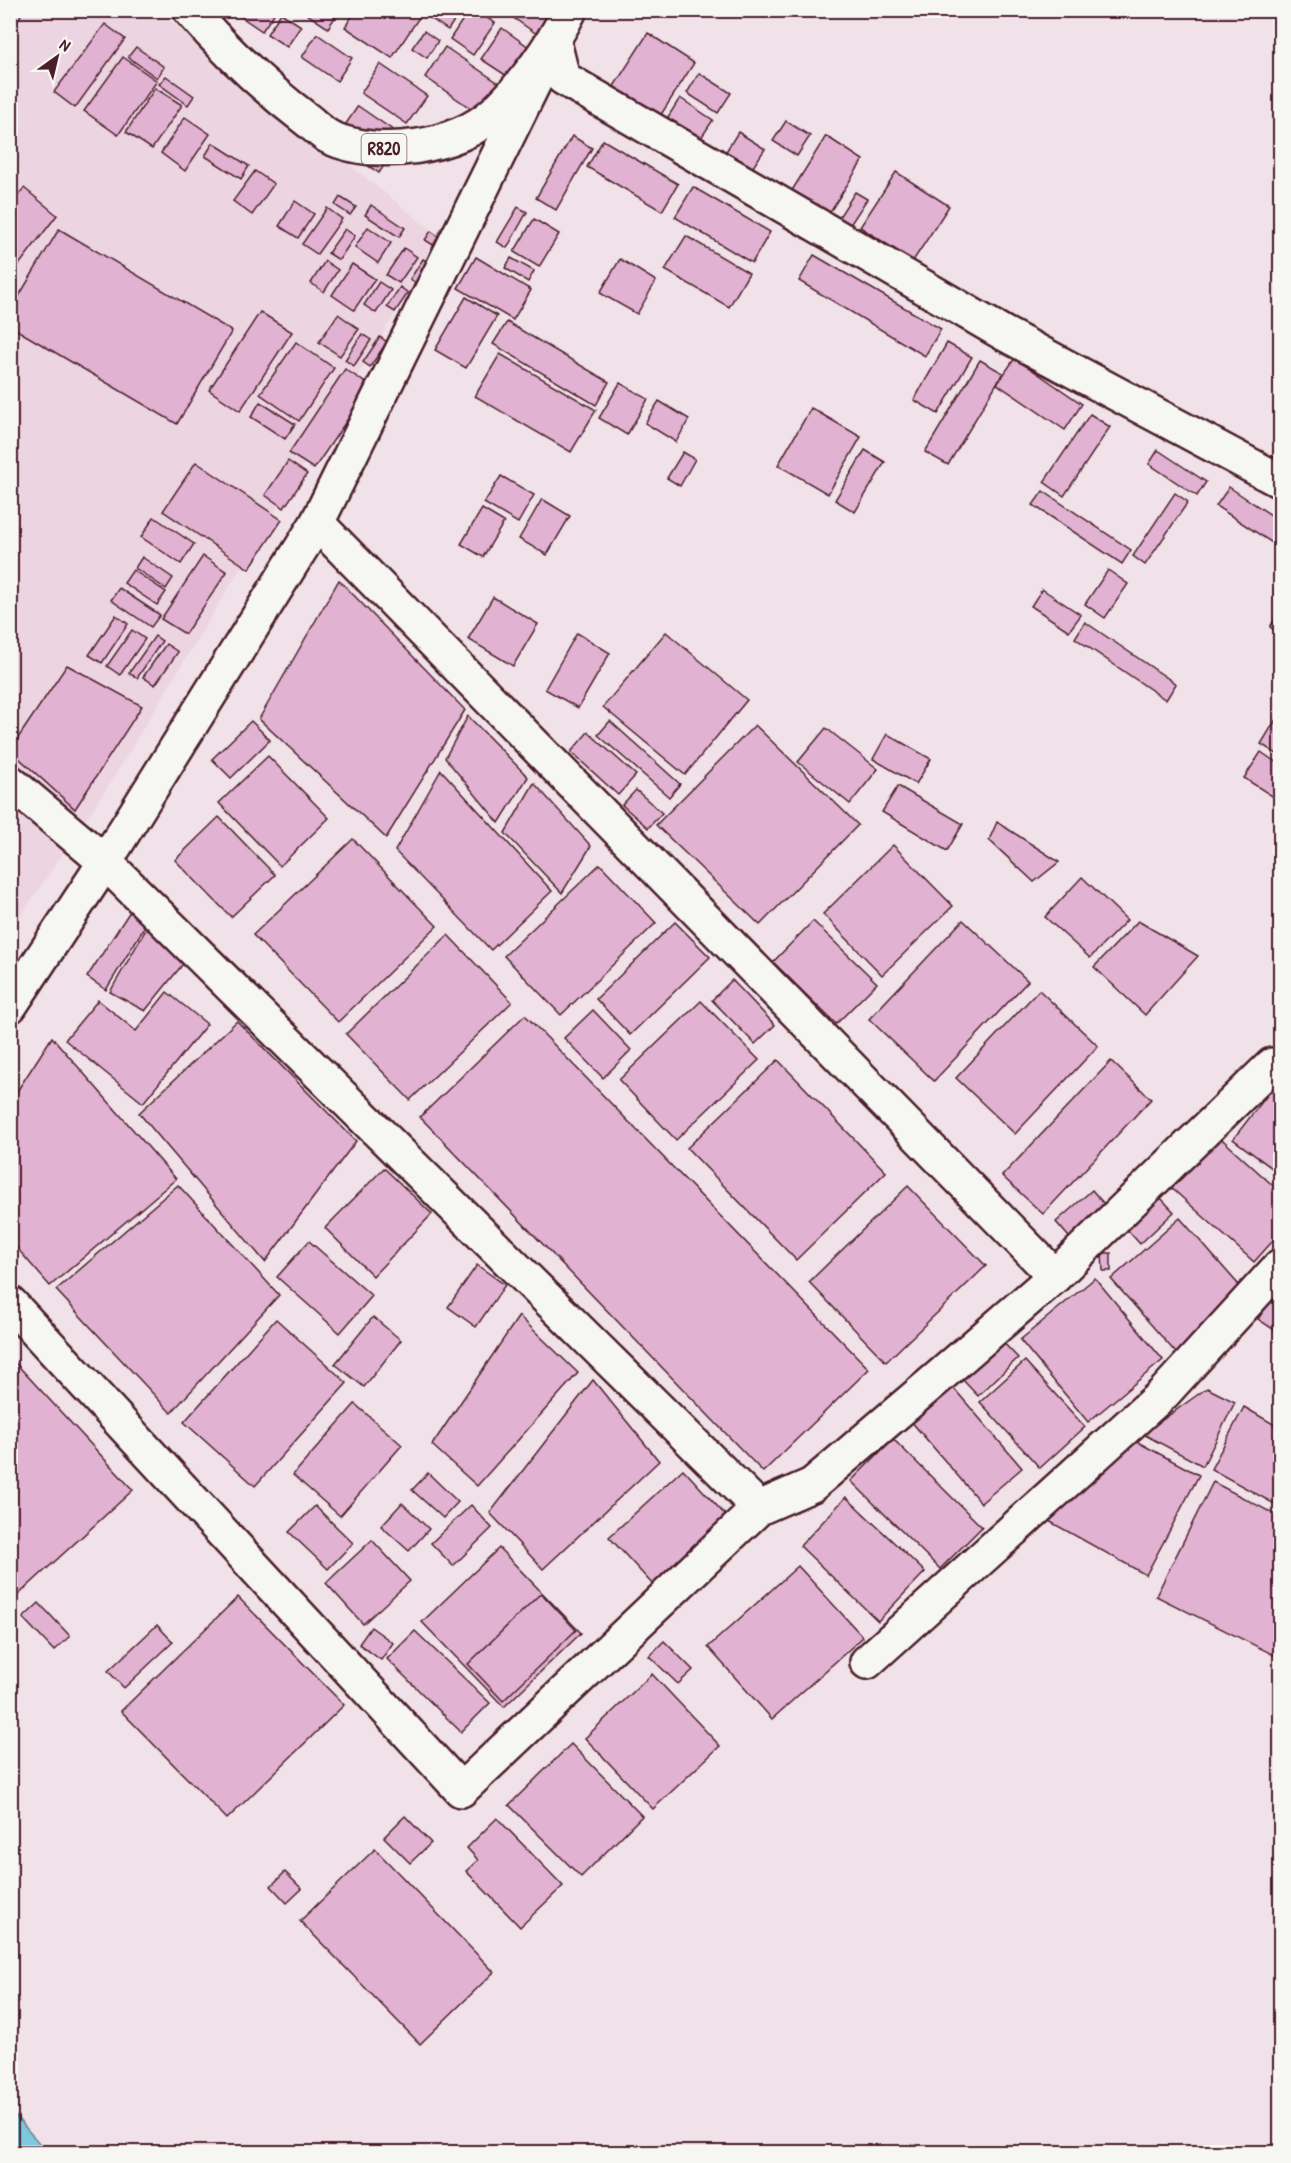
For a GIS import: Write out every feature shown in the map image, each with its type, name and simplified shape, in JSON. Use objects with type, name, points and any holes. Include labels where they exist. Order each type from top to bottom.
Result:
[{"type":"street","name":"R820","points":[[190,10],[291,108],[331,138],[376,150],[417,146],[458,134],[494,113],[554,42],[570,10]]},
{"type":"street","points":[[554,42],[563,78],[1003,333],[1281,481]]},
{"type":"street","points":[[10,1006],[105,862],[317,523],[554,42]]},
{"type":"street","points":[[317,523],[1055,1276]]},
{"type":"street","points":[[10,782],[105,862],[759,1508]]},
{"type":"street","points":[[10,1303],[461,1790],[759,1508],[812,1485],[1055,1276],[1272,1065],[1281,1069]]},
{"type":"street","points":[[867,1662],[1163,1394],[1281,1266]]},
{"type":"shaded area","points":[[11,11],[158,11],[441,238],[107,788],[11,930]]},
{"type":"water","points":[[11,2111],[47,2152],[11,2152]]},
{"type":"building","points":[[10,10],[24,10],[19,18]]},
{"type":"building","points":[[231,10],[268,10],[274,14],[262,31]]},
{"type":"building","points":[[306,10],[340,10],[328,28],[305,13]]},
{"type":"building","points":[[356,10],[424,10],[392,58],[345,27]]},
{"type":"building","points":[[435,10],[461,10],[448,30],[430,18]]},
{"type":"building","points":[[469,10],[475,10],[495,23],[473,55],[450,39]]},
{"type":"building","points":[[502,10],[539,10],[558,24],[547,41]]},
{"type":"building","points":[[281,13],[301,26],[287,47],[267,34]]},
{"type":"building","points":[[105,24],[125,39],[75,108],[54,92]]},
{"type":"building","points":[[502,28],[533,50],[513,80],[481,59]]},
{"type":"building","points":[[424,31],[438,41],[427,58],[412,48]]},
{"type":"building","points":[[648,33],[694,63],[655,124],[609,94]]},
{"type":"building","points":[[317,34],[352,58],[337,81],[302,57]]},
{"type":"building","points":[[136,47],[164,67],[157,78],[128,57]]},
{"type":"building","points":[[445,47],[500,84],[479,114],[425,77]]},
{"type":"building","points":[[123,57],[157,81],[118,135],[84,111]]},
{"type":"building","points":[[380,64],[427,96],[407,124],[361,93]]},
{"type":"building","points":[[699,73],[731,93],[718,113],[687,93]]},
{"type":"building","points":[[166,76],[194,96],[188,105],[159,84]]},
{"type":"building","points":[[155,88],[182,105],[152,149],[126,132]]},
{"type":"building","points":[[680,98],[713,120],[699,141],[666,120]]},
{"type":"building","points":[[358,106],[403,137],[379,173],[333,143]]},
{"type":"building","points":[[185,117],[210,134],[185,171],[161,153]]},
{"type":"building","points":[[786,121],[810,136],[797,156],[773,141]]},
{"type":"building","points":[[738,132],[765,149],[751,170],[725,153]]},
{"type":"building","points":[[572,136],[592,148],[556,210],[536,198]]},
{"type":"building","points":[[826,136],[863,160],[828,215],[791,192]]},
{"type":"building","points":[[603,140],[678,184],[662,211],[587,167]]},
{"type":"building","points":[[213,143],[249,166],[241,179],[205,156]]},
{"type":"building","points":[[255,171],[274,184],[252,215],[233,201]]},
{"type":"building","points":[[896,172],[949,206],[913,261],[860,227]]},
{"type":"building","points":[[693,187],[770,232],[752,263],[675,217]]},
{"type":"building","points":[[24,188],[57,215],[15,270],[10,267],[10,205]]},
{"type":"building","points":[[855,192],[867,199],[850,225],[839,217]]},
{"type":"building","points":[[340,197],[356,207],[350,215],[335,205]]},
{"type":"building","points":[[295,201],[314,214],[298,238],[279,226]]},
{"type":"building","points":[[371,205],[405,228],[399,237],[365,215]]},
{"type":"building","points":[[518,207],[527,212],[507,248],[497,242]]},
{"type":"building","points":[[327,208],[342,219],[317,254],[302,244]]},
{"type":"building","points":[[534,219],[559,234],[539,267],[514,252]]},
{"type":"building","points":[[368,227],[391,243],[378,263],[355,247]]},
{"type":"building","points":[[59,229],[232,331],[177,424],[10,326],[10,311]]},
{"type":"building","points":[[345,229],[355,236],[339,260],[328,253]]},
{"type":"building","points":[[431,231],[441,238],[435,246],[425,240]]},
{"type":"building","points":[[686,236],[749,273],[729,307],[665,270]]},
{"type":"building","points":[[404,248],[417,257],[399,283],[386,275]]},
{"type":"building","points":[[814,255],[941,329],[925,356],[799,281]]},
{"type":"building","points":[[476,257],[531,290],[513,320],[458,288]]},
{"type":"building","points":[[511,258],[534,271],[528,282],[505,268]]},
{"type":"building","points":[[423,259],[437,268],[423,288],[410,279]]},
{"type":"building","points":[[620,259],[656,281],[637,314],[600,293]]},
{"type":"building","points":[[325,261],[338,270],[324,292],[311,283]]},
{"type":"building","points":[[352,264],[375,279],[354,310],[332,295]]},
{"type":"building","points":[[379,282],[391,290],[376,313],[364,305]]},
{"type":"building","points":[[400,287],[408,293],[395,312],[387,307]]},
{"type":"building","points":[[466,297],[497,316],[466,368],[435,350]]},
{"type":"building","points":[[260,312],[292,332],[240,411],[209,390]]},
{"type":"building","points":[[338,314],[359,329],[340,356],[319,342]]},
{"type":"building","points":[[507,322],[609,382],[596,405],[493,344]]},
{"type":"building","points":[[362,334],[371,340],[354,366],[345,360]]},
{"type":"building","points":[[380,337],[387,342],[370,367],[363,362]]},
{"type":"building","points":[[296,342],[334,368],[299,421],[260,394]]},
{"type":"building","points":[[947,343],[972,357],[938,414],[914,400]]},
{"type":"building","points":[[500,354],[596,410],[571,452],[475,396]]},
{"type":"building","points":[[1015,358],[1082,404],[1065,430],[997,384]]},
{"type":"building","points":[[980,360],[1003,373],[948,465],[925,452]]},
{"type":"building","points":[[345,369],[370,386],[314,469],[289,453]]},
{"type":"building","points":[[620,383],[648,399],[627,435],[599,418]]},
{"type":"building","points":[[659,401],[689,419],[676,442],[645,423]]},
{"type":"building","points":[[260,402],[295,424],[285,439],[251,417]]},
{"type":"building","points":[[811,408],[861,437],[828,494],[778,465]]},
{"type":"building","points":[[1090,414],[1110,427],[1064,496],[1044,482]]},
{"type":"building","points":[[865,450],[885,462],[855,512],[835,500]]},
{"type":"building","points":[[1158,450],[1206,482],[1197,496],[1149,464]]},
{"type":"building","points":[[683,452],[695,459],[680,486],[667,478]]},
{"type":"building","points":[[288,461],[307,474],[284,508],[265,495]]},
{"type":"building","points":[[196,462],[282,520],[249,569],[163,511]]},
{"type":"building","points":[[501,476],[534,495],[518,523],[484,503]]},
{"type":"building","points":[[1229,487],[1280,521],[1280,548],[1216,506]]},
{"type":"building","points":[[1043,491],[1131,550],[1122,564],[1033,505]]},
{"type":"building","points":[[1175,493],[1188,502],[1145,565],[1133,556]]},
{"type":"building","points":[[542,499],[570,516],[547,555],[519,539]]},
{"type":"building","points":[[482,509],[504,522],[483,557],[461,544]]},
{"type":"building","points":[[154,517],[194,544],[181,564],[141,537]]},
{"type":"building","points":[[203,556],[227,572],[185,634],[161,619]]},
{"type":"building","points":[[142,557],[173,578],[166,589],[135,568]]},
{"type":"building","points":[[133,570],[166,592],[157,605],[124,583]]},
{"type":"building","points":[[1108,570],[1128,584],[1105,618],[1085,604]]},
{"type":"building","points":[[339,580],[465,710],[386,838],[259,719]]},
{"type":"building","points":[[119,588],[160,615],[151,627],[111,600]]},
{"type":"building","points":[[1042,589],[1081,615],[1069,631],[1031,606]]},
{"type":"building","points":[[493,597],[538,624],[513,666],[468,639]]},
{"type":"building","points":[[1280,611],[1280,634],[1270,627]]},
{"type":"building","points":[[116,615],[128,624],[102,663],[89,655]]},
{"type":"building","points":[[1085,622],[1176,684],[1166,700],[1075,638]]},
{"type":"building","points":[[132,630],[145,639],[120,675],[107,666]]},
{"type":"building","points":[[666,632],[747,700],[685,775],[603,707]]},
{"type":"building","points":[[577,633],[610,653],[578,708],[545,689]]},
{"type":"building","points":[[155,636],[162,641],[137,678],[129,673]]},
{"type":"building","points":[[166,644],[178,652],[155,685],[143,677]]},
{"type":"building","points":[[67,665],[142,706],[75,809],[10,750]]},
{"type":"building","points":[[1280,713],[1280,756],[1261,744]]},
{"type":"building","points":[[468,716],[528,777],[499,823],[445,758]]},
{"type":"building","points":[[251,721],[270,740],[231,778],[212,759]]},
{"type":"building","points":[[610,721],[680,784],[669,797],[598,735]]},
{"type":"building","points":[[755,725],[858,825],[760,925],[656,825]]},
{"type":"building","points":[[826,728],[878,769],[850,804],[798,762]]},
{"type":"building","points":[[588,732],[636,775],[618,795],[571,752]]},
{"type":"building","points":[[887,734],[931,759],[916,784],[873,759]]},
{"type":"building","points":[[1261,752],[1280,765],[1280,801],[1244,778]]},
{"type":"building","points":[[268,756],[329,818],[280,866],[219,803]]},
{"type":"building","points":[[441,770],[552,891],[491,950],[395,851]]},
{"type":"building","points":[[534,783],[591,846],[562,893],[505,833]]},
{"type":"building","points":[[898,786],[963,824],[947,851],[882,812]]},
{"type":"building","points":[[636,790],[662,813],[648,828],[622,805]]},
{"type":"building","points":[[219,817],[275,875],[231,917],[175,860]]},
{"type":"building","points":[[997,822],[1059,862],[1034,882],[989,840]]},
{"type":"building","points":[[353,839],[437,926],[338,1022],[253,935]]},
{"type":"building","points":[[893,845],[953,906],[882,975],[823,914]]},
{"type":"building","points":[[600,864],[656,923],[561,1015],[504,956]]},
{"type":"building","points":[[1082,877],[1127,920],[1090,958],[1045,917]]},
{"type":"building","points":[[136,902],[150,918],[106,990],[87,977]]},
{"type":"building","points":[[152,919],[187,959],[145,1011],[110,992]]},
{"type":"building","points":[[963,920],[1028,981],[934,1081],[869,1019]]},
{"type":"building","points":[[813,921],[877,983],[836,1024],[773,962]]},
{"type":"building","points":[[1138,921],[1198,956],[1145,1015],[1094,967]]},
{"type":"building","points":[[675,922],[710,957],[630,1035],[596,999]]},
{"type":"building","points":[[448,935],[512,1002],[410,1100],[346,1034]]},
{"type":"building","points":[[732,980],[775,1025],[755,1044],[712,1000]]},
{"type":"building","points":[[1039,990],[1098,1046],[1015,1134],[956,1078]]},
{"type":"building","points":[[167,992],[207,1024],[143,1103],[65,1040],[98,1000],[136,1031]]},
{"type":"building","points":[[701,1001],[759,1060],[676,1140],[619,1080]]},
{"type":"building","points":[[593,1010],[631,1050],[603,1078],[564,1038]]},
{"type":"building","points":[[525,1015],[869,1369],[763,1472],[420,1117]]},
{"type":"building","points":[[237,1021],[356,1141],[265,1262],[139,1113]]},
{"type":"building","points":[[52,1037],[176,1179],[50,1286],[10,1240],[10,1102]]},
{"type":"building","points":[[778,1060],[886,1172],[796,1260],[687,1148]]},
{"type":"building","points":[[1111,1061],[1151,1099],[1043,1214],[1002,1176]]},
{"type":"building","points":[[1280,1081],[1280,1174],[1233,1139]]},
{"type":"building","points":[[1214,1132],[1280,1192],[1280,1233],[1254,1262],[1167,1184]]},
{"type":"building","points":[[384,1168],[432,1214],[373,1276],[325,1228]]},
{"type":"building","points":[[178,1185],[279,1295],[171,1413],[56,1290]]},
{"type":"building","points":[[908,1186],[986,1266],[886,1362],[809,1282]]},
{"type":"building","points":[[1092,1190],[1110,1211],[1074,1243],[1056,1222]]},
{"type":"building","points":[[1158,1195],[1174,1212],[1140,1244],[1124,1226]]},
{"type":"building","points":[[1180,1218],[1245,1292],[1176,1353],[1111,1279]]},
{"type":"building","points":[[309,1241],[372,1296],[340,1333],[277,1277]]},
{"type":"building","points":[[1102,1253],[1111,1253],[1111,1271],[1103,1271]]},
{"type":"building","points":[[477,1265],[505,1285],[476,1327],[448,1307]]},
{"type":"building","points":[[1095,1278],[1163,1360],[1088,1422],[1020,1340]]},
{"type":"building","points":[[1271,1300],[1280,1306],[1279,1333],[1258,1319]]},
{"type":"building","points":[[519,1316],[578,1373],[477,1486],[432,1445]]},
{"type":"building","points":[[373,1317],[401,1340],[364,1387],[335,1364]]},
{"type":"building","points":[[276,1319],[347,1383],[255,1486],[184,1422]]},
{"type":"building","points":[[999,1338],[1018,1358],[978,1396],[959,1376]]},
{"type":"building","points":[[10,1357],[133,1490],[17,1596],[10,1589]]},
{"type":"building","points":[[1025,1361],[1085,1427],[1040,1468],[980,1402]]},
{"type":"building","points":[[593,1380],[659,1461],[543,1569],[490,1513]]},
{"type":"building","points":[[951,1385],[1022,1468],[981,1503],[910,1420]]},
{"type":"building","points":[[1207,1388],[1235,1402],[1203,1466],[1143,1434]]},
{"type":"building","points":[[355,1404],[402,1445],[340,1516],[293,1475]]},
{"type":"building","points":[[1244,1407],[1280,1428],[1280,1507],[1211,1469]]},
{"type":"building","points":[[1130,1438],[1199,1475],[1146,1575],[1038,1515]]},
{"type":"building","points":[[893,1439],[982,1527],[940,1569],[851,1481]]},
{"type":"building","points":[[683,1469],[728,1518],[654,1586],[609,1537]]},
{"type":"building","points":[[428,1473],[458,1502],[443,1518],[412,1490]]},
{"type":"building","points":[[1213,1482],[1280,1517],[1280,1658],[1156,1596]]},
{"type":"building","points":[[846,1497],[925,1572],[878,1621],[800,1546]]},
{"type":"building","points":[[402,1503],[429,1529],[409,1551],[381,1526]]},
{"type":"building","points":[[471,1505],[492,1528],[453,1566],[431,1543]]},
{"type":"building","points":[[315,1506],[353,1543],[328,1569],[289,1532]]},
{"type":"building","points":[[372,1540],[410,1581],[363,1624],[326,1583]]},
{"type":"building","points":[[499,1548],[581,1633],[504,1707],[422,1622]]},
{"type":"building","points":[[798,1566],[863,1637],[772,1719],[708,1647]]},
{"type":"building","points":[[541,1593],[576,1630],[503,1701],[468,1664]]},
{"type":"building","points":[[238,1597],[344,1705],[227,1819],[121,1711]]},
{"type":"building","points":[[39,1603],[70,1636],[54,1651],[23,1618]]},
{"type":"building","points":[[157,1625],[173,1642],[124,1688],[108,1671]]},
{"type":"building","points":[[371,1627],[393,1643],[381,1660],[359,1644]]},
{"type":"building","points":[[415,1631],[490,1703],[461,1732],[387,1659]]},
{"type":"building","points":[[664,1641],[693,1670],[678,1684],[649,1656]]},
{"type":"building","points":[[652,1674],[720,1746],[653,1809],[585,1738]]},
{"type":"building","points":[[571,1744],[642,1816],[581,1877],[509,1805]]},
{"type":"building","points":[[405,1816],[431,1843],[410,1863],[384,1837]]},
{"type":"building","points":[[497,1818],[563,1886],[520,1927],[466,1871],[478,1860],[467,1848]]},
{"type":"building","points":[[375,1849],[494,1972],[420,2044],[300,1921]]},
{"type":"building","points":[[285,1872],[302,1889],[287,1903],[271,1886]]}]
